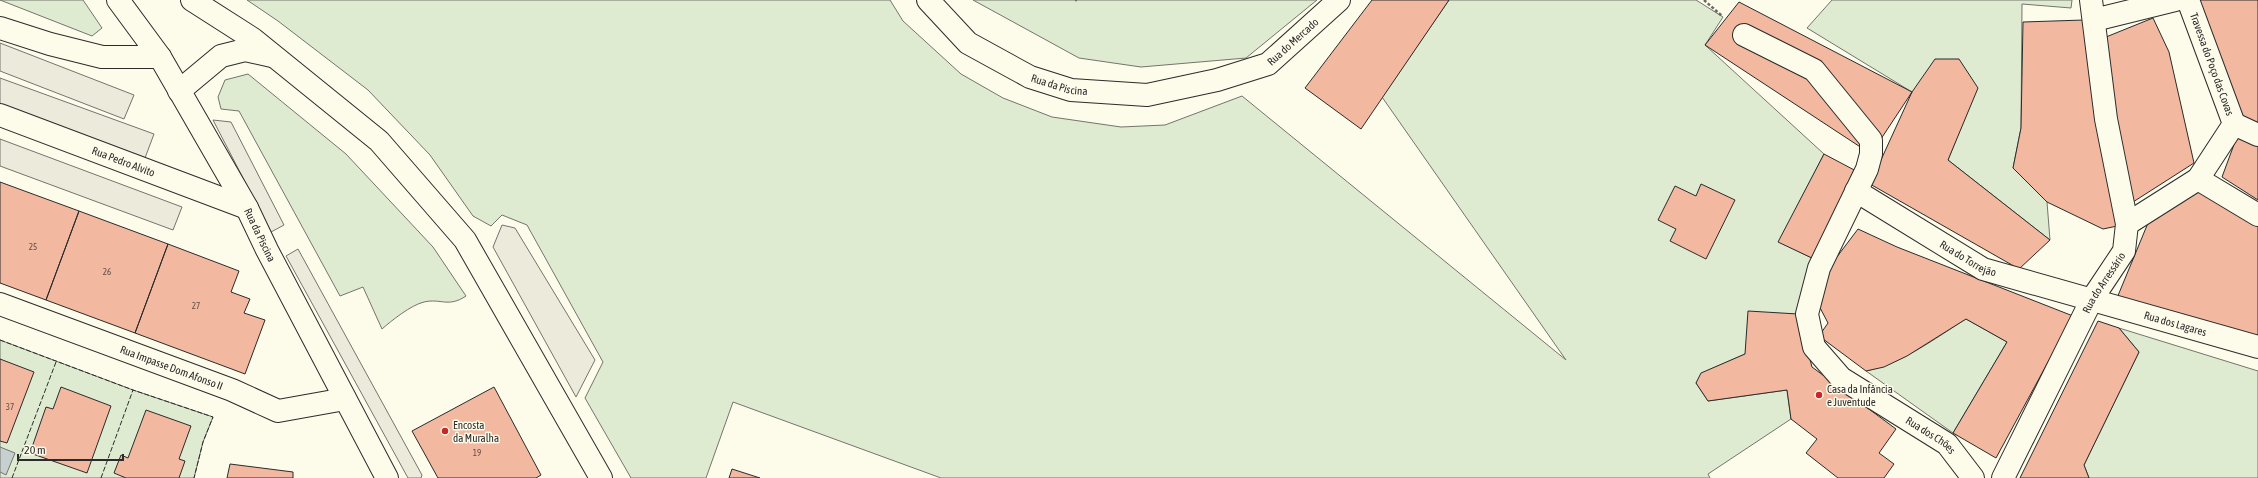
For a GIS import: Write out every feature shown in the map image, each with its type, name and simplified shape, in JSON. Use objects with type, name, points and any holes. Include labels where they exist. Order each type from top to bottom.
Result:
[{"type":"street","name":"Rua da Piscina","points":[[118,0],[160,57],[247,208],[267,250],[387,478]]},
{"type":"street","points":[[192,0],[253,39],[379,141],[465,240],[601,478]]},
{"type":"street","name":"Rua da Piscina","points":[[928,0],[968,43],[1030,76],[1071,90],[1147,95],[1217,80]]},
{"type":"street","name":"Rua do Mercado","points":[[1217,80],[1268,64],[1339,0]]},
{"type":"street","points":[[2092,10],[2175,0]]},
{"type":"street","name":"Travessa do Poço das Covas","points":[[2127,224],[2198,179],[2234,124],[2188,0]]},
{"type":"street","name":"Rua do Arressário","points":[[2003,478],[2092,299],[2124,251],[2127,224],[2106,120],[2092,10]]},
{"type":"street","points":[[0,28],[50,44],[102,57],[160,57]]},
{"type":"street","points":[[1744,35],[1814,70],[1871,140],[1871,154],[1856,191]]},
{"type":"street","points":[[179,91],[221,56],[245,50],[275,57]]},
{"type":"street","name":"Rua Pedro Alvito","points":[[0,115],[247,208]]},
{"type":"street","points":[[2234,124],[2258,135]]},
{"type":"street","points":[[2198,179],[2258,215]]},
{"type":"street","name":"Rua do Torrejão","points":[[1856,191],[1983,269],[2092,299]]},
{"type":"street","name":"Rua dos Chões","points":[[1856,191],[1819,268],[1807,314],[1814,347],[1842,378],[1947,444],[1973,478]]},
{"type":"street","name":"Rua dos Lagares","points":[[2092,299],[2258,347]]},
{"type":"street","name":"Rua Impasse Dom Afonso II","points":[[0,304],[232,390],[278,411],[345,399]]},
{"type":"green space","points":[[0,0],[83,0],[102,28],[92,36]]},
{"type":"green space","points":[[247,0],[890,0],[903,21],[961,74],[1003,98],[1052,117],[1121,127],[1165,125],[1242,96],[1566,360],[1382,97],[1449,0],[1696,0],[1723,17],[1705,45],[1824,154],[1779,242],[1814,259],[1798,314],[1745,354],[1702,373],[1696,383],[1708,401],[1787,390],[1791,419],[1708,474],[1710,478],[941,478],[733,402],[706,478],[631,478],[585,398],[603,362],[527,225],[502,215],[491,226],[473,216],[430,155],[368,90],[278,21]]},
{"type":"green space","points":[[973,0],[1317,0],[1246,58],[1141,67],[1079,58]]},
{"type":"green space","points":[[1832,0],[2072,0],[2071,8],[2022,4],[2021,128],[2013,168],[2047,202],[2050,240],[1948,160],[1977,88],[1912,92],[1807,28]]},
{"type":"green space","points":[[248,74],[346,154],[433,247],[466,296],[460,300],[449,302],[430,301],[413,306],[382,329],[363,287],[340,296],[239,111],[221,109],[218,97],[225,80]]},
{"type":"green space","points":[[1966,319],[2007,342],[1953,433],[1866,371],[1893,362],[1918,350]]},
{"type":"green space","points":[[2119,328],[2258,371],[2258,478],[2089,478],[2084,465],[2139,352]]},
{"type":"green space","points":[[0,340],[133,390],[213,417],[203,442],[194,478],[0,478]]},
{"type":"shaded area","points":[[0,43],[134,95],[124,119],[0,71]]},
{"type":"shaded area","points":[[0,78],[154,134],[145,158],[0,105]]},
{"type":"shaded area","points":[[213,120],[231,122],[284,225],[271,232]]},
{"type":"shaded area","points":[[0,139],[182,207],[173,230],[0,166]]},
{"type":"shaded area","points":[[502,225],[515,228],[595,360],[576,397],[493,247]]},
{"type":"shaded area","points":[[298,249],[422,475],[421,478],[408,478],[286,256]]},
{"type":"shaded area","points":[[0,447],[15,453],[6,475],[0,472]]},
{"type":"building","points":[[1372,0],[1449,0],[1361,129],[1305,88]]},
{"type":"building","points":[[2188,0],[2258,0],[2258,125],[2239,117]]},
{"type":"building","points":[[1739,2],[1912,92],[1871,154],[1705,45]]},
{"type":"building","points":[[2153,18],[2169,52],[2194,163],[2133,202],[2106,119],[2106,37]]},
{"type":"building","points":[[2084,20],[2127,224],[2103,229],[2047,202],[2013,168],[2021,128],[2023,22]]},
{"type":"building","points":[[1935,59],[1959,59],[1978,88],[1948,160],[2050,240],[2019,269],[1870,184],[1912,92]]},
{"type":"building","points":[[2239,131],[2258,139],[2258,200],[2222,177]]},
{"type":"building","points":[[1824,154],[1858,172],[1814,259],[1778,242]]},
{"type":"building","points":[[0,182],[79,211],[46,300],[0,283]]},
{"type":"building","points":[[1701,184],[1735,200],[1706,259],[1670,241],[1676,229],[1658,220],[1675,186],[1696,196]]},
{"type":"building","points":[[2199,186],[2258,221],[2258,340],[2117,298],[2148,223]]},
{"type":"building","points":[[79,211],[168,244],[135,333],[46,300]]},
{"type":"building","points":[[1858,229],[1897,247],[2073,316],[1996,458],[1953,433],[2007,342],[1966,319],[1907,356],[1884,367],[1866,371],[1819,336],[1828,323],[1817,302],[1824,274]]},
{"type":"building","points":[[168,244],[239,271],[231,292],[250,299],[244,313],[265,320],[245,374],[135,333]]},
{"type":"building","name":"Casa da Infância e Juventude","points":[[1748,311],[1798,314],[1812,367],[1896,429],[1879,453],[1894,464],[1884,478],[1838,478],[1806,453],[1817,439],[1791,419],[1787,390],[1708,401],[1696,383],[1701,373],[1745,354]]},
{"type":"building","points":[[2098,321],[2119,328],[2139,352],[2084,465],[2089,478],[2020,478]]},
{"type":"building","points":[[0,359],[34,372],[7,443],[0,441]]},
{"type":"building","points":[[61,387],[111,406],[87,473],[30,453],[46,407],[53,409]]},
{"type":"building","points":[[494,387],[541,475],[536,478],[438,478],[412,431]]},
{"type":"building","points":[[146,410],[191,426],[179,459],[185,461],[179,478],[126,478],[114,473],[121,455],[128,458]]},
{"type":"building","points":[[230,464],[293,472],[293,478],[227,478]]},
{"type":"building","points":[[732,469],[760,478],[729,478]]},
{"type":"fence","points":[[0,340],[133,390],[213,417],[203,442],[194,478]]},
{"type":"fence","points":[[12,478],[56,362]]},
{"type":"fence","points":[[101,478],[133,390]]},
{"type":"place","name":"Casa da Infância e Juventude","points":[[1819,395]]},
{"type":"place","name":"Encosta da Muralha","points":[[445,431]]}]
